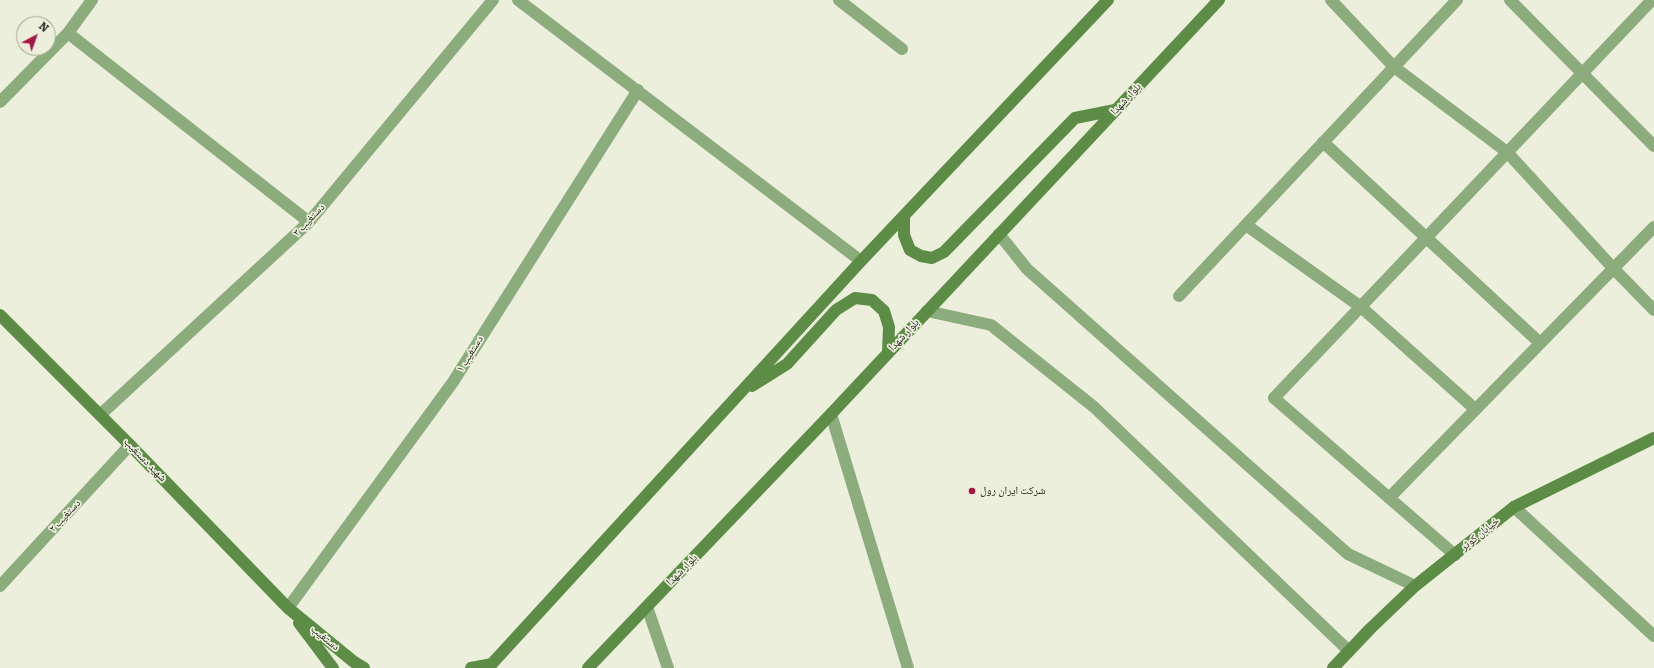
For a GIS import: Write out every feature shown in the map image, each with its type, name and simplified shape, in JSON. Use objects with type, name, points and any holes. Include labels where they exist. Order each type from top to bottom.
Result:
[{"type":"main road","points":[[471,668],[490,666],[861,261],[1108,0]]},
{"type":"main road","name":"بلوار شهدا","points":[[588,668],[831,414],[1219,0]]},
{"type":"main road","points":[[904,216],[904,235],[910,250],[921,256],[932,258],[944,252],[1075,118],[1115,110]]},
{"type":"main road","points":[[738,395],[787,364],[836,310],[855,298],[872,300],[884,311],[889,327],[888,352]]},
{"type":"main road","name":"شهید دستغیب","points":[[0,315],[130,445],[288,608]]},
{"type":"main road","name":"خیابان کوثر","points":[[1333,668],[1370,628],[1415,586],[1514,507],[1654,438]]},
{"type":"main road","points":[[288,608],[333,668]]},
{"type":"main road","name":"دستغیب","points":[[288,608],[354,662],[364,668]]},
{"type":"street","points":[[0,102],[68,32],[92,0]]},
{"type":"street","name":"دستغیب ۳","points":[[100,415],[309,222],[493,0]]},
{"type":"street","points":[[518,0],[861,261]]},
{"type":"street","points":[[839,0],[902,49]]},
{"type":"street","points":[[1331,0],[1394,67],[1507,152],[1613,268],[1654,310]]},
{"type":"street","points":[[1179,296],[1457,0]]},
{"type":"street","points":[[1510,0],[1654,146]]},
{"type":"street","points":[[1455,555],[1274,398],[1652,0]]},
{"type":"street","points":[[68,32],[309,222]]},
{"type":"street","name":"دستغیب ۱","points":[[288,608],[453,382],[638,90]]},
{"type":"street","points":[[1323,142],[1540,343]]},
{"type":"street","points":[[1246,225],[1360,307],[1475,409]]},
{"type":"street","points":[[1389,498],[1654,227]]},
{"type":"street","points":[[999,234],[1027,269],[1348,554],[1415,586]]},
{"type":"street","points":[[927,311],[991,325],[1094,407],[1348,652]]},
{"type":"street","points":[[831,414],[908,668]]},
{"type":"street","name":"دستغیب ۲","points":[[0,586],[130,445]]},
{"type":"street","points":[[1514,507],[1654,636]]},
{"type":"street","points":[[647,606],[668,668]]},
{"type":"place","name":"شرکت ایران رول","points":[[972,491]]}]
